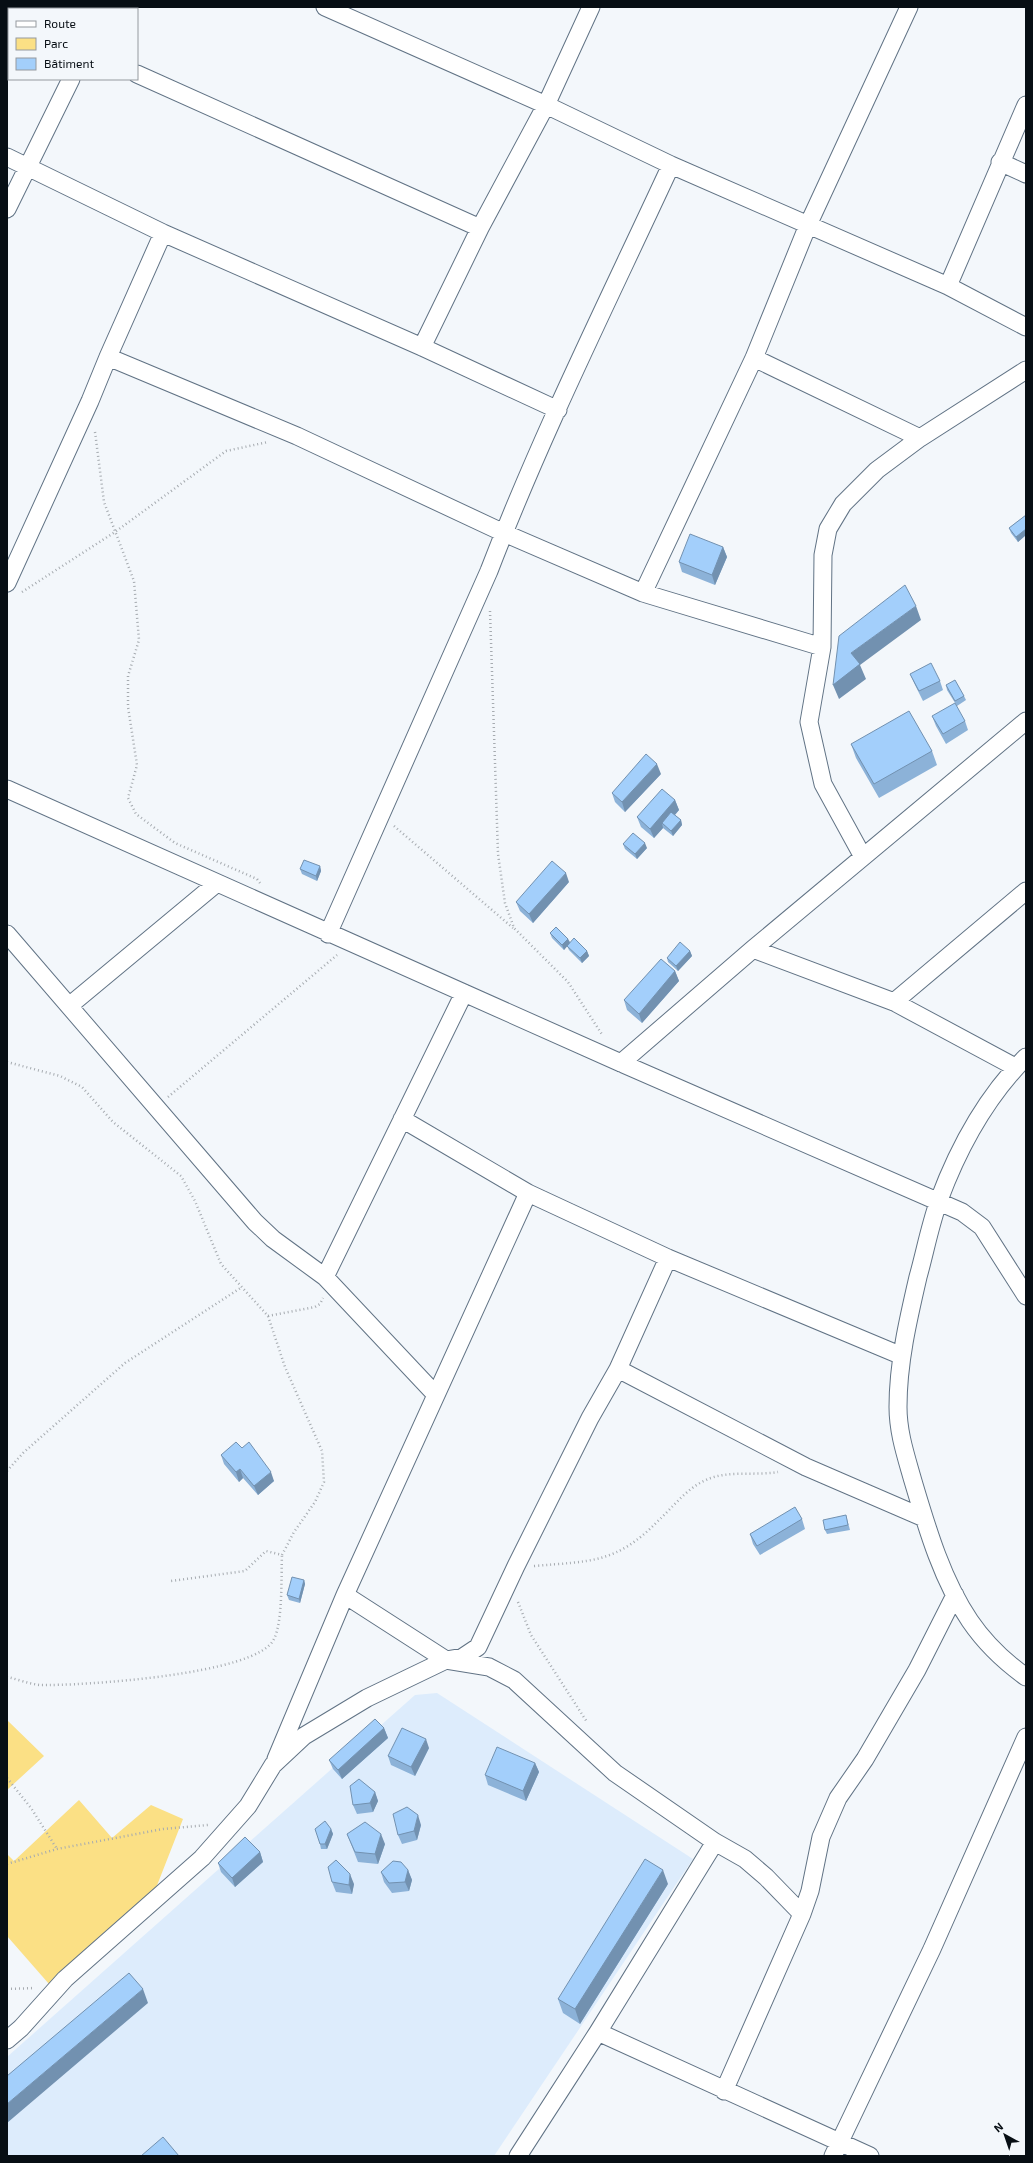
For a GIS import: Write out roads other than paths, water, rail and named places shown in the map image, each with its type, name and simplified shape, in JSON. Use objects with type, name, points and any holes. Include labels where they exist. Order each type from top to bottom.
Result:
[{"type":"street","points":[[326,7],[546,105],[671,165],[948,286],[1026,327]]},
{"type":"street","points":[[422,347],[480,228],[546,105],[591,7]]},
{"type":"street","points":[[643,593],[754,358],[808,225],[909,7]]},
{"type":"street","points":[[138,74],[480,228]]},
{"type":"street","points":[[7,209],[70,80]]},
{"type":"street","points":[[948,286],[1000,162],[1026,105]]},
{"type":"street","points":[[7,157],[163,232],[422,347],[558,410]]},
{"type":"street","points":[[1000,162],[1026,174]]},
{"type":"street","points":[[328,934],[489,571],[558,410],[671,165]]},
{"type":"street","points":[[7,583],[90,401],[163,232]]},
{"type":"street","points":[[108,357],[298,436],[504,533],[643,593],[822,647]]},
{"type":"street","points":[[754,358],[920,438]]},
{"type":"street","points":[[863,857],[823,784],[809,722],[822,647],[822,555],[828,529],[843,504],[877,470],[920,438],[1026,370]]},
{"type":"street","points":[[621,1063],[753,949],[1026,721]]},
{"type":"street","points":[[7,789],[328,934],[962,1212],[982,1227],[1026,1296]]},
{"type":"street","points":[[70,1006],[217,883]]},
{"type":"street","points":[[894,1002],[1026,891]]},
{"type":"street","points":[[7,934],[157,1106],[255,1222],[273,1239],[325,1277],[436,1395]]},
{"type":"street","points":[[753,949],[894,1002],[1021,1062],[976,1122],[963,1145],[939,1201],[914,1293],[902,1356],[898,1407],[899,1429],[924,1518],[936,1553],[955,1594],[970,1622],[1007,1664],[1026,1677]]},
{"type":"street","points":[[325,1277],[464,994]]},
{"type":"street","points":[[402,1119],[528,1193],[668,1258],[902,1356]]},
{"type":"street","points":[[7,2040],[21,2028],[65,1979],[202,1858],[248,1806],[273,1765],[345,1595],[528,1193]]},
{"type":"street","points":[[273,1765],[304,1736],[337,1715],[446,1660],[463,1657],[478,1647],[516,1566],[590,1418],[618,1369],[668,1258]]},
{"type":"street","points":[[618,1369],[806,1467],[924,1518]]},
{"type":"street","points":[[724,2091],[802,1914],[810,1891],[821,1837],[838,1798],[865,1759],[917,1670],[955,1594]]},
{"type":"street","points":[[345,1595],[446,1660],[489,1667],[514,1680],[615,1773],[714,1842],[745,1859],[766,1877],[802,1914]]},
{"type":"street","points":[[836,2149],[932,1949],[1026,1737]]},
{"type":"street","points":[[518,2156],[598,2032],[714,1842]]},
{"type":"street","points":[[598,2032],[724,2091],[836,2149],[870,2156]]}]
